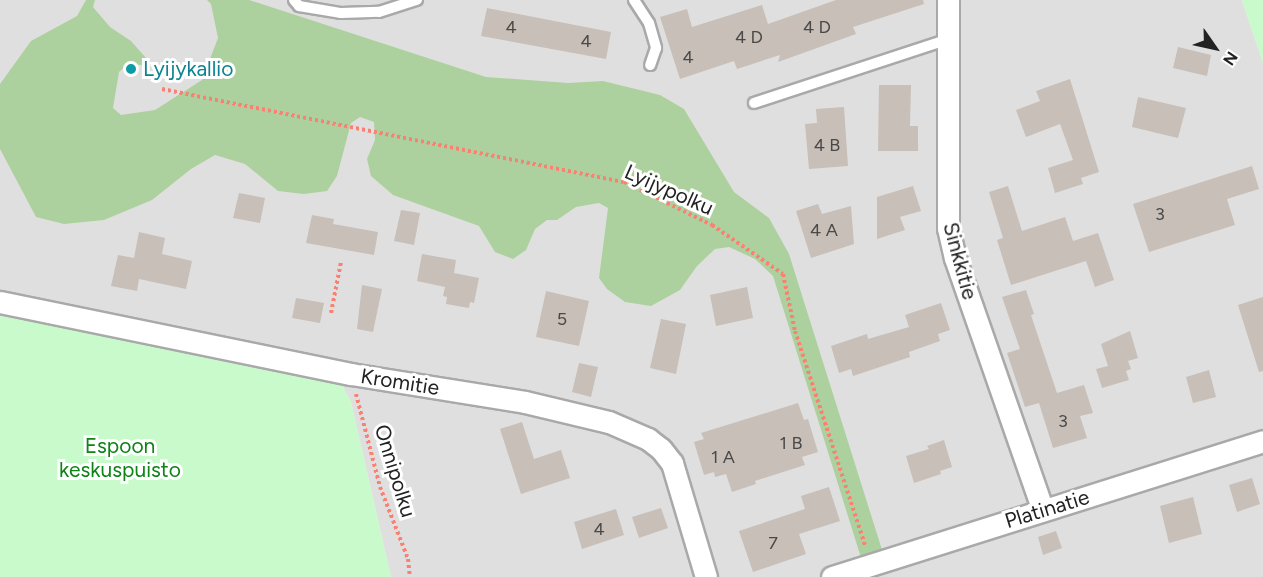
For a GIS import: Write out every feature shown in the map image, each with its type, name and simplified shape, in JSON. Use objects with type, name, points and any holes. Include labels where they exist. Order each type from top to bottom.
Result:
[{"type":"street","name":"Sinkkitie","points":[[948,0],[948,228],[955,258],[1043,510]]},
{"type":"street","name":"Kromitie","points":[[0,302],[351,374],[525,402],[609,422],[648,439],[661,448],[672,463],[706,577]]},
{"type":"street","name":"Platinatie","points":[[831,577],[1263,441]]},
{"type":"lane","points":[[294,0],[299,6],[341,13],[379,12],[417,0]]},
{"type":"lane","points":[[634,0],[649,23],[656,48],[650,65]]},
{"type":"lane","points":[[754,103],[949,39]]},
{"type":"path","name":"Lyijypolku","points":[[162,89],[624,182],[712,225],[783,274],[795,331],[871,564]]},
{"type":"path","points":[[331,313],[341,262]]},
{"type":"path","name":"Onnipolku","points":[[351,374],[380,488],[408,558],[410,577]]},
{"type":"shaded area","points":[[0,0],[1242,0],[1263,63],[1263,577],[391,577],[351,402],[338,377],[0,316]]},
{"type":"green space","points":[[86,0],[95,0],[93,7],[110,27],[131,41],[146,58],[142,65],[128,64],[119,72],[113,108],[121,115],[155,110],[202,80],[218,38],[211,4],[207,0],[249,0],[486,77],[568,83],[603,81],[660,95],[684,109],[734,192],[769,218],[789,254],[883,553],[862,561],[773,276],[755,259],[729,247],[715,249],[697,266],[680,290],[651,306],[625,302],[607,289],[599,278],[608,208],[599,203],[576,207],[557,220],[547,220],[535,229],[526,250],[513,259],[495,252],[479,226],[393,195],[371,176],[367,159],[375,140],[374,122],[360,117],[351,123],[337,176],[327,191],[304,194],[278,191],[245,164],[215,155],[191,169],[152,200],[104,220],[64,224],[36,217],[0,149],[0,84],[31,41],[77,16]]},
{"type":"green space","points":[[1242,0],[1263,0],[1263,63]]},
{"type":"green space","name":"Espoon keskuspuisto","points":[[0,316],[338,377],[351,402],[391,577],[0,577]]},
{"type":"building","points":[[836,0],[923,0],[924,4],[853,27],[856,34],[778,62],[780,55],[737,69],[734,61],[680,79],[660,17],[687,9],[692,27],[762,5],[768,24]]},
{"type":"building","points":[[487,8],[611,32],[606,59],[481,36]]},
{"type":"building","points":[[1178,47],[1211,55],[1207,76],[1173,68]]},
{"type":"building","points":[[1070,79],[1099,172],[1081,178],[1083,184],[1055,193],[1048,168],[1073,160],[1060,124],[1026,137],[1016,110],[1040,101],[1036,91]]},
{"type":"building","points":[[879,85],[911,85],[910,126],[918,126],[918,151],[878,151]]},
{"type":"building","points":[[1138,97],[1186,108],[1178,138],[1132,127]]},
{"type":"building","points":[[844,107],[848,166],[809,169],[805,124],[817,123],[816,109]]},
{"type":"building","points":[[1252,166],[1259,189],[1227,199],[1235,225],[1149,252],[1133,204]]},
{"type":"building","points":[[913,186],[921,211],[900,217],[905,230],[877,239],[877,197]]},
{"type":"building","points":[[1008,186],[1022,231],[1065,217],[1073,241],[1098,233],[1114,280],[1095,287],[1086,261],[1011,285],[997,240],[1003,238],[989,192]]},
{"type":"building","points":[[239,193],[265,198],[260,223],[233,218]]},
{"type":"building","points":[[818,204],[822,214],[851,206],[854,244],[811,258],[796,211]]},
{"type":"building","points":[[401,210],[420,213],[414,245],[394,241]]},
{"type":"building","points":[[312,215],[334,219],[333,224],[378,232],[374,255],[306,243]]},
{"type":"building","points":[[139,232],[165,238],[162,254],[192,261],[186,289],[139,279],[137,291],[111,286],[118,255],[134,258]]},
{"type":"building","points":[[422,254],[456,260],[454,273],[479,278],[474,303],[470,302],[469,308],[446,304],[447,297],[443,296],[445,287],[417,281]]},
{"type":"building","points":[[362,285],[382,289],[373,332],[357,329]]},
{"type":"building","points":[[747,287],[753,318],[716,326],[710,295]]},
{"type":"building","points":[[1026,290],[1034,314],[1031,315],[1057,393],[1084,385],[1093,413],[1080,416],[1087,438],[1053,448],[1039,403],[1025,407],[1007,353],[1020,349],[1002,297]]},
{"type":"building","points":[[546,291],[589,301],[579,346],[536,337]]},
{"type":"building","points":[[1263,297],[1263,371],[1259,372],[1238,305]]},
{"type":"building","points":[[296,298],[324,303],[320,323],[292,318]]},
{"type":"building","points":[[941,303],[950,330],[938,334],[940,341],[909,352],[910,357],[853,376],[851,369],[839,373],[831,346],[867,334],[868,339],[909,327],[905,315]]},
{"type":"building","points":[[661,319],[686,324],[676,374],[650,368]]},
{"type":"building","points":[[1130,331],[1138,358],[1128,361],[1131,369],[1126,371],[1129,380],[1102,388],[1096,369],[1108,366],[1101,344]]},
{"type":"building","points":[[579,363],[598,367],[591,397],[572,392]]},
{"type":"building","points":[[1209,370],[1216,397],[1193,403],[1186,377]]},
{"type":"building","points":[[798,403],[804,420],[808,419],[818,452],[802,457],[805,465],[755,481],[756,484],[732,492],[726,474],[715,477],[714,472],[704,475],[694,442],[704,439],[701,433]]},
{"type":"building","points":[[522,422],[534,459],[561,450],[570,478],[521,494],[500,429]]},
{"type":"building","points":[[944,440],[952,467],[940,471],[941,474],[914,483],[906,456],[929,449],[927,446]]},
{"type":"building","points":[[1252,478],[1260,504],[1237,512],[1229,485]]},
{"type":"building","points":[[829,487],[840,521],[799,534],[806,554],[753,572],[739,531],[805,509],[801,496]]},
{"type":"building","points":[[1193,497],[1202,534],[1169,543],[1160,506]]},
{"type":"building","points":[[661,508],[668,528],[639,538],[632,517]]},
{"type":"building","points":[[616,509],[624,535],[582,549],[574,522]]},
{"type":"building","points":[[1056,531],[1062,548],[1043,555],[1038,537]]},
{"type":"place","name":"Lyijykallio","points":[[131,69]]}]
